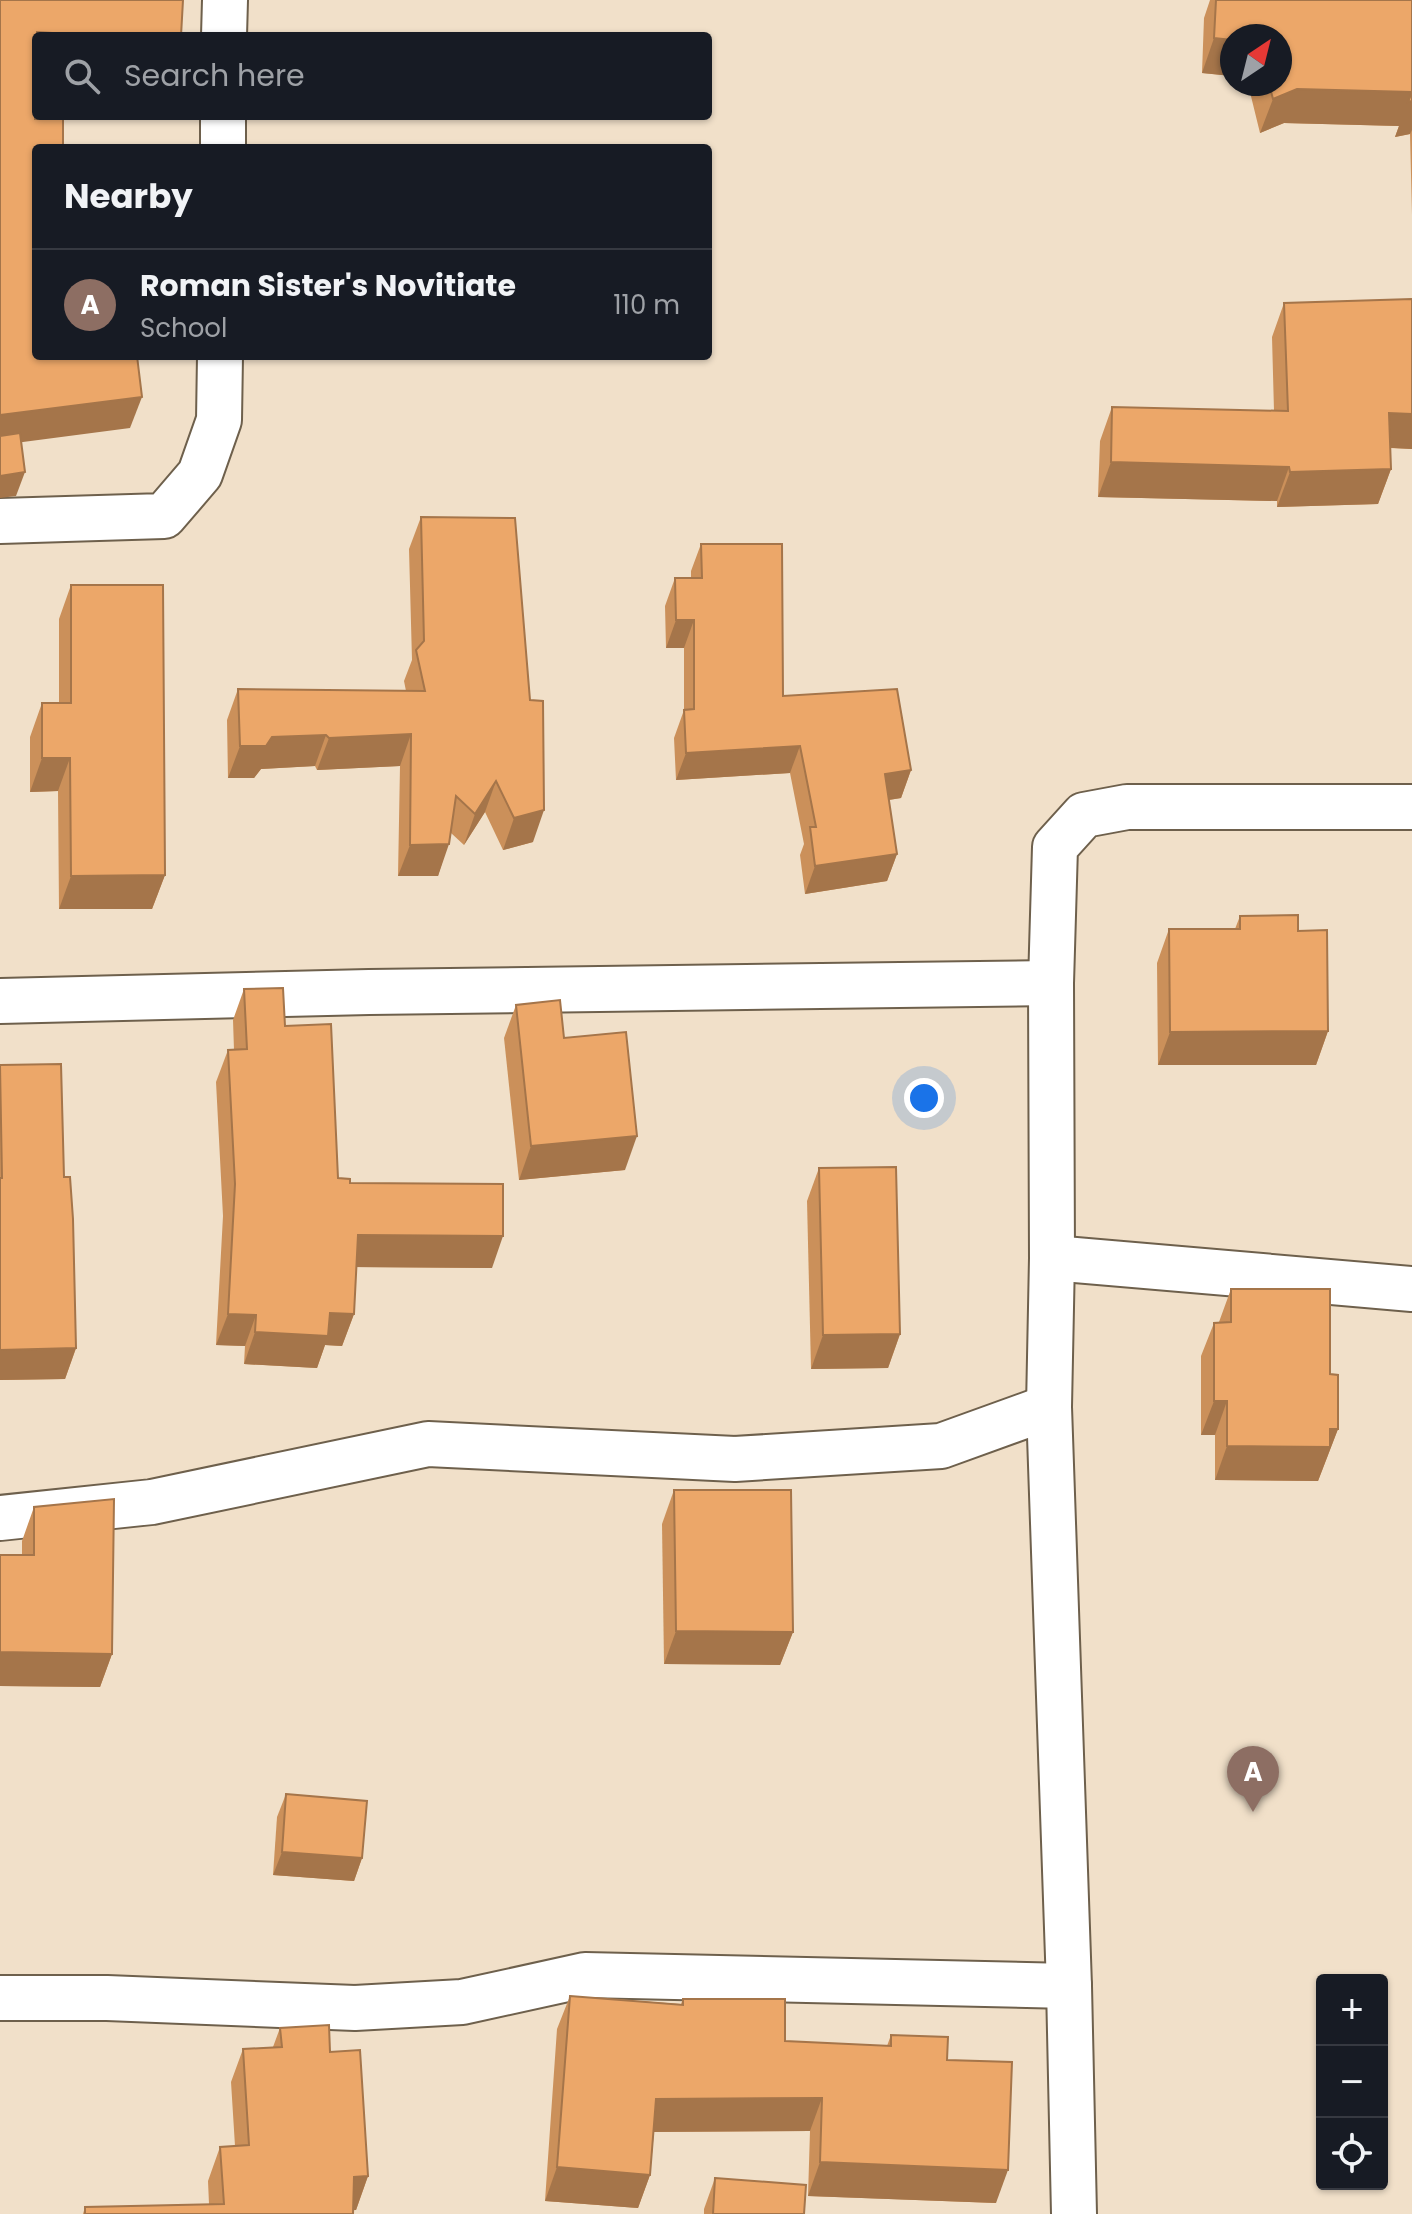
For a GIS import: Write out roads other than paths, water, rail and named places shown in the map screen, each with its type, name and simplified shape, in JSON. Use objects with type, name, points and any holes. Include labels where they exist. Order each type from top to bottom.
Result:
[{"type":"street","points":[[224,32],[225,0]]},
{"type":"street","points":[[223,120],[223,144]]},
{"type":"street","points":[[0,521],[164,516],[200,474],[219,420],[220,360]]},
{"type":"street","points":[[1074,2214],[1049,1407],[1051,983],[1055,847],[1084,815],[1127,807],[1412,807]]},
{"type":"street","points":[[0,1001],[369,992],[1051,983]]},
{"type":"street","points":[[1052,1258],[1412,1289]]},
{"type":"street","points":[[0,1518],[152,1502],[428,1444],[735,1459],[941,1446],[1049,1407]]},
{"type":"street","points":[[0,1998],[107,1998],[355,2008],[462,2002],[585,1975],[1069,1986]]},
{"type":"place","name":"Roman Sister's Novitiate","points":[[1253,1812]]}]
